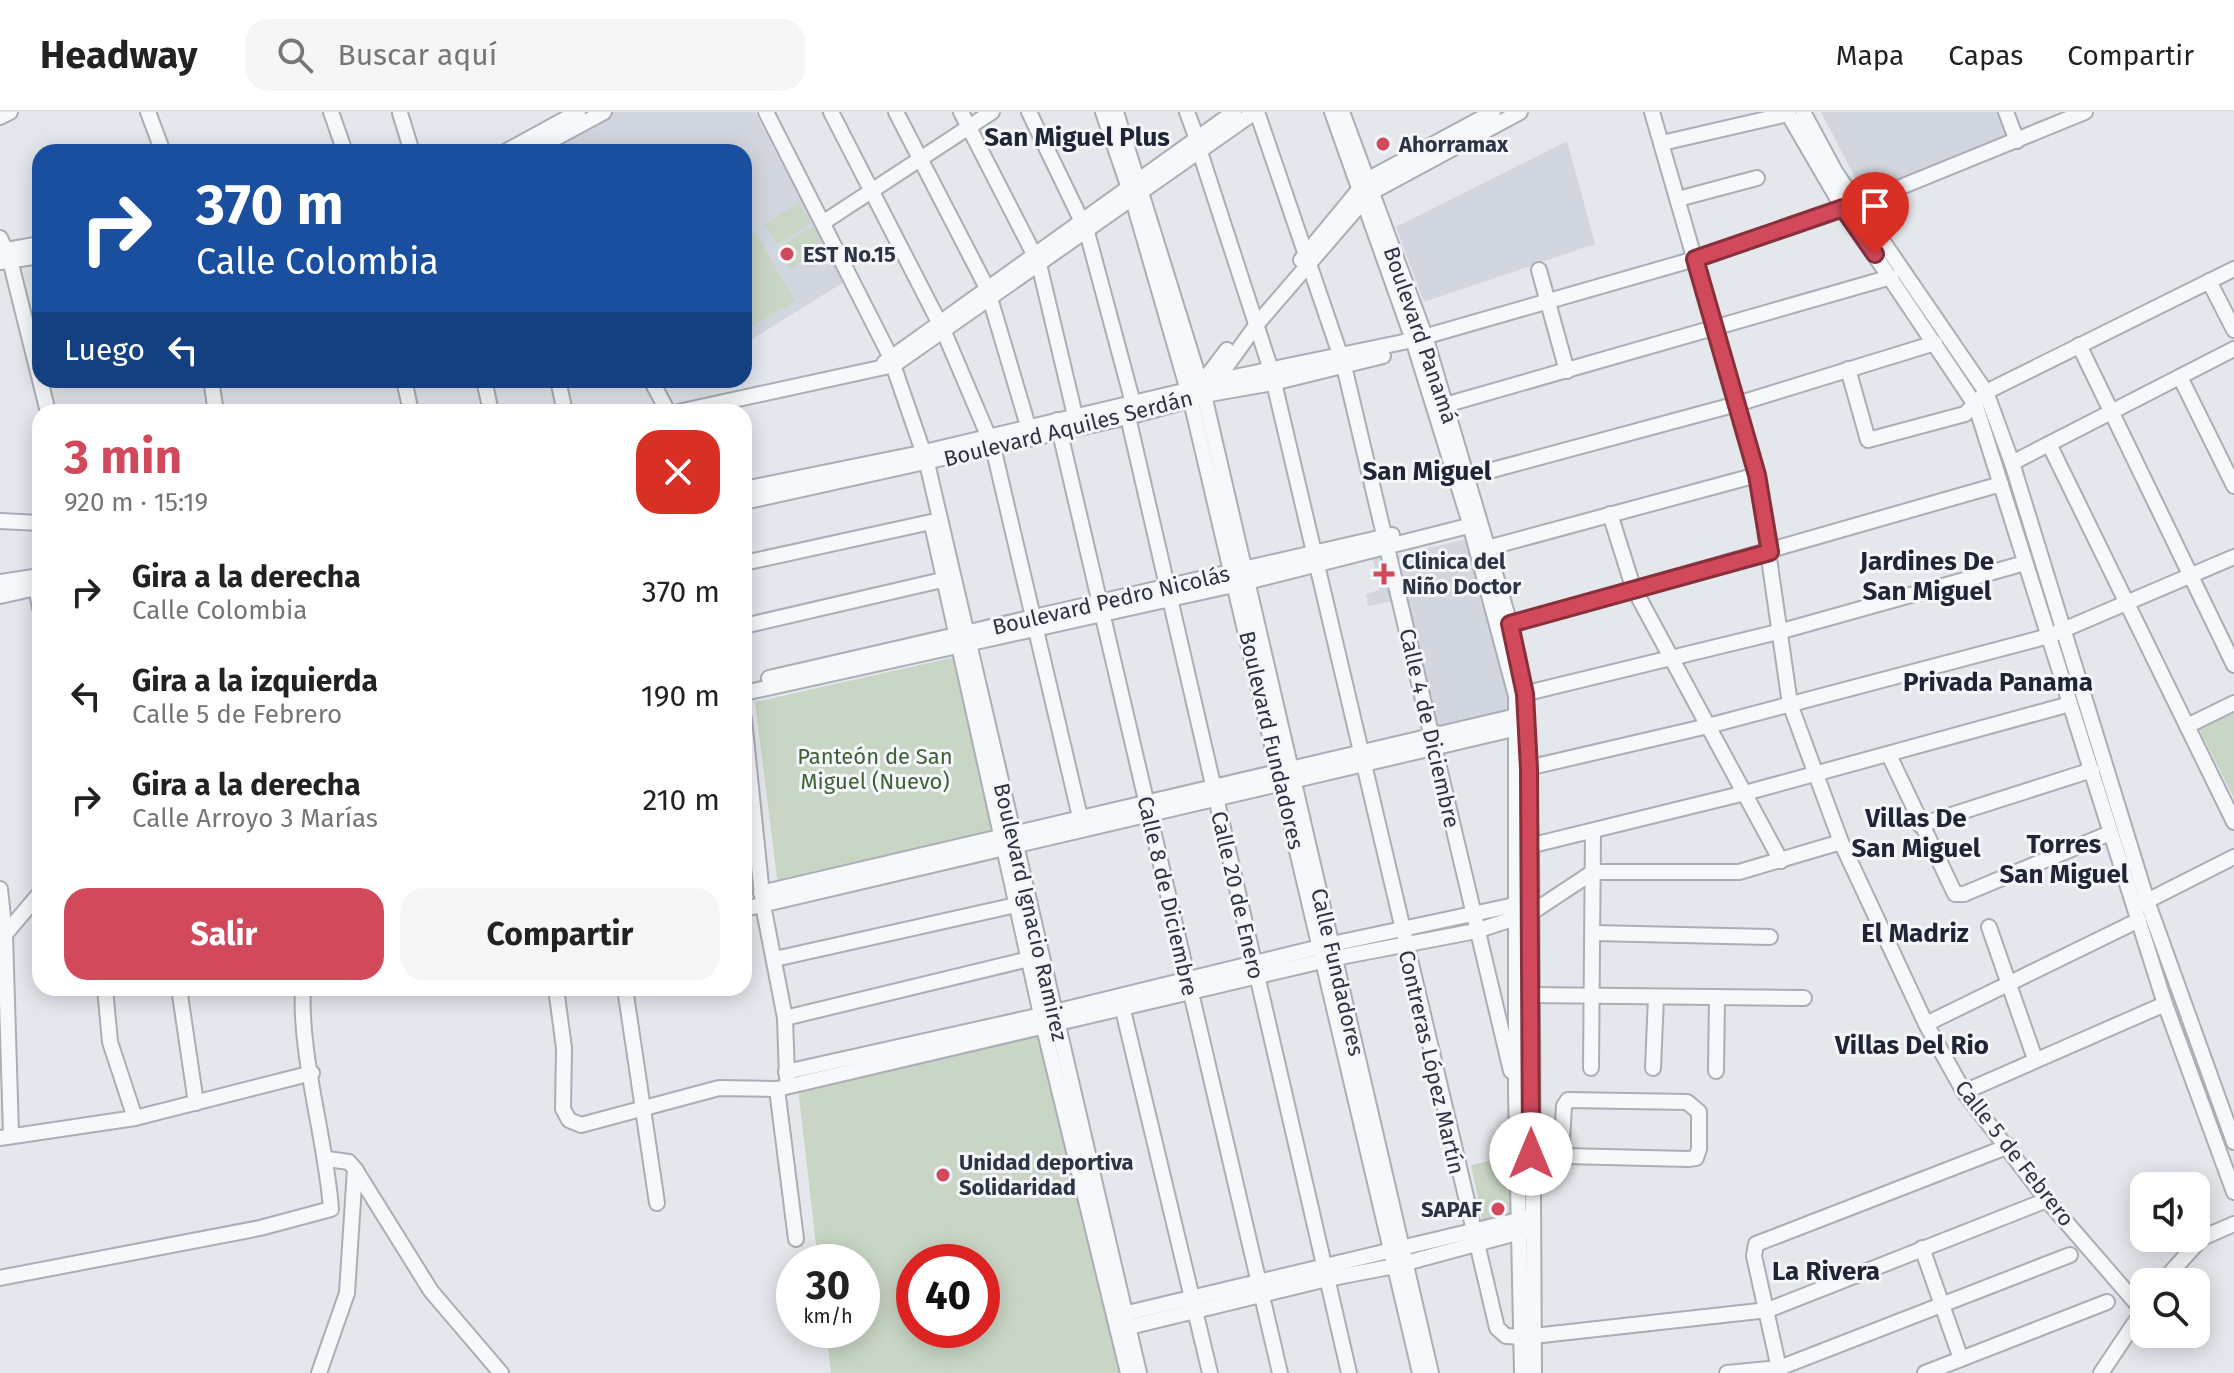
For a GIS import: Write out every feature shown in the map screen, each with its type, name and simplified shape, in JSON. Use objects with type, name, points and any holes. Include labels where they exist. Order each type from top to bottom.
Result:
[{"type":"street","points":[[0,117],[10,112]]},
{"type":"street","points":[[148,112],[160,144]]},
{"type":"street","points":[[331,112],[342,144]]},
{"type":"street","points":[[533,144],[578,112]]},
{"type":"street","points":[[561,122],[604,112]]},
{"type":"street","points":[[766,112],[824,222],[889,363],[921,455]]},
{"type":"street","points":[[831,112],[942,327],[991,442],[1080,817]]},
{"type":"street","points":[[896,112],[989,294],[1028,426]]},
{"type":"street","points":[[961,112],[1037,260],[1076,422]]},
{"type":"street","points":[[824,222],[992,112]]},
{"type":"street","name":"Calle 20 de Enero","points":[[1029,112],[1085,226],[1130,410],[1168,593],[1349,1373]]},
{"type":"street","points":[[1103,112],[1137,191]]},
{"type":"street","points":[[1116,112],[1137,191],[1200,390],[1240,577]]},
{"type":"street","name":"Contreras López Martín","points":[[1187,112],[1272,377],[1497,1328],[1506,1336],[1529,1336]]},
{"type":"street","points":[[1199,146],[1234,112]]},
{"type":"street","points":[[712,404],[889,363],[1199,146],[1256,112]]},
{"type":"street","name":"Calle 4 de Diciembre","points":[[1256,112],[1342,361],[1516,1091]]},
{"type":"street","name":"Boulevard Panamá","points":[[1332,112],[1365,191],[1420,342],[1483,549],[1520,695],[1530,995],[1526,1224],[1529,1336],[1534,1373]]},
{"type":"street","name":"Boulevard Panamá","points":[[1342,112],[1365,191]]},
{"type":"street","name":"Boulevard Aquiles Serdán","points":[[752,487],[991,442],[1130,410],[1200,390],[1365,191],[1493,112]]},
{"type":"street","name":"Calle 5 de Febrero","points":[[1652,112],[1757,475],[1782,631],[1790,704],[1841,842],[1926,1024],[1964,1092],[2009,1146],[2047,1200],[2130,1295]]},
{"type":"street","points":[[2006,112],[2017,141]]},
{"type":"street","points":[[1200,390],[1272,377],[1420,342],[1548,300],[1695,259],[1859,204],[2085,112]]},
{"type":"street","points":[[400,113],[410,144]]},
{"type":"street","name":"Boulevard Aquiles Serdán","points":[[1365,191],[1517,113]]},
{"type":"street","points":[[1662,143],[1793,113]]},
{"type":"street","points":[[1793,113],[1859,204],[1986,392],[2012,463],[2070,704],[2110,833],[2234,1142]]},
{"type":"street","points":[[1793,113],[1843,208],[1976,406],[2025,563],[2055,633],[2140,909],[2165,1004],[2234,1192]]},
{"type":"street","points":[[1678,199],[1757,178]]},
{"type":"street","points":[[3,252],[32,246]]},
{"type":"street","points":[[3,252],[32,255]]},
{"type":"street","points":[[3,252],[32,355]]},
{"type":"street","points":[[1848,369],[1868,440],[1965,414],[1976,406],[1986,392],[2234,269]]},
{"type":"street","points":[[1539,270],[1567,371]]},
{"type":"street","points":[[1440,407],[1891,277]]},
{"type":"street","points":[[2209,281],[2234,330]]},
{"type":"street","points":[[1462,478],[1737,404],[1935,343]]},
{"type":"street","points":[[2079,345],[2234,665]]},
{"type":"street","points":[[2012,463],[2234,349]]},
{"type":"street","points":[[2180,377],[2234,486]]},
{"type":"street","name":"Boulevard Aquiles Serdán","points":[[991,442],[1028,426],[1058,426]]},
{"type":"street","name":"Calle 8 de Diciembre","points":[[1058,426],[1280,1373]]},
{"type":"street","points":[[2049,444],[2234,822]]},
{"type":"street","name":"Boulevard Aquiles Serdán","points":[[752,500],[921,455]]},
{"type":"street","name":"Boulevard Ignacio Ramirez","points":[[921,455],[942,580],[962,640]]},
{"type":"street","name":"Boulevard Ignacio Ramirez","points":[[921,455],[1120,1322],[1128,1373]]},
{"type":"street","points":[[1483,549],[1757,475]]},
{"type":"street","points":[[1504,626],[2001,484]]},
{"type":"street","points":[[1610,514],[1633,587],[1781,861]]},
{"type":"street","name":"Boulevard Pedro Nicolás","points":[[752,691],[1474,520]]},
{"type":"street","points":[[0,521],[32,523]]},
{"type":"street","points":[[752,561],[931,522]]},
{"type":"street","points":[[1523,770],[1708,726],[2055,633],[2234,557]]},
{"type":"street","points":[[1520,695],[1782,631],[2025,563]]},
{"type":"street","name":"Calle Fundadores","points":[[1240,577],[1398,1258],[1431,1373]]},
{"type":"street","points":[[752,624],[942,580]]},
{"type":"street","points":[[0,582],[32,584]]},
{"type":"street","points":[[0,596],[32,586]]},
{"type":"street","name":"Boulevard Pedro Nicolás","points":[[752,682],[962,640]]},
{"type":"street","points":[[2187,726],[2234,703]]},
{"type":"street","points":[[1524,847],[1745,793],[2070,704]]},
{"type":"street","points":[[752,905],[762,899],[1008,840],[1520,721]]},
{"type":"street","points":[[1889,755],[1955,894],[1964,894],[2110,833]]},
{"type":"street","points":[[1920,825],[2092,770]]},
{"type":"street","points":[[752,799],[762,899],[785,1018],[784,1083],[796,1239]]},
{"type":"street","points":[[1008,840],[1080,817],[1147,808]]},
{"type":"street","points":[[1591,1068],[1593,831]]},
{"type":"street","name":"Boulevard Ignacio Ramirez","points":[[1008,840],[1016,905],[1049,1020]]},
{"type":"street","points":[[1049,1020],[1123,1010],[1254,963],[1403,939],[1476,931],[1528,908],[1593,872],[1739,872],[1841,842]]},
{"type":"street","points":[[1926,1024],[2007,986],[2234,857]]},
{"type":"street","points":[[0,889],[6,1136],[33,1136],[135,1118],[312,1073]]},
{"type":"street","points":[[2,937],[32,902]]},
{"type":"street","points":[[775,959],[1016,905]]},
{"type":"street","points":[[1403,939],[1472,916],[1528,908]]},
{"type":"street","name":"Boulevard Panamá","points":[[1525,1155],[1516,1091],[1528,908]]},
{"type":"street","points":[[1989,927],[2007,986],[2035,1059]]},
{"type":"street","points":[[1593,933],[1770,937]]},
{"type":"street","points":[[557,996],[564,1048],[563,1109],[569,1120],[581,1125],[719,1088],[784,1083],[1188,986],[1257,979],[1328,952]]},
{"type":"street","points":[[785,1018],[1029,959]]},
{"type":"street","points":[[1530,995],[1592,999],[1804,998]]},
{"type":"street","points":[[106,996],[110,1042],[135,1118]]},
{"type":"street","points":[[180,996],[196,1103]]},
{"type":"street","points":[[0,1278],[260,1228],[331,1209],[327,1159],[301,1016],[302,996]]},
{"type":"street","points":[[626,996],[657,1203]]},
{"type":"street","points":[[1653,1068],[1656,997]]},
{"type":"street","points":[[1716,1071],[1717,997]]},
{"type":"street","points":[[1964,1092],[2165,1004]]},
{"type":"street","points":[[1123,1010],[1210,1373]]},
{"type":"street","points":[[1525,1155],[1561,1156],[1696,1158],[1699,1149],[1699,1112],[1687,1102],[1568,1100],[1564,1106],[1561,1156]]},
{"type":"street","points":[[1780,1370],[1754,1256],[1756,1244],[2009,1146]]},
{"type":"street","points":[[327,1159],[349,1162],[355,1169],[431,1291],[501,1373]]},
{"type":"street","points":[[319,1373],[347,1293],[355,1169]]},
{"type":"street","points":[[1529,1336],[1768,1310],[2047,1200]]},
{"type":"street","points":[[1120,1322],[1325,1272],[1398,1258],[1526,1224]]},
{"type":"street","points":[[2175,1268],[2202,1238],[2234,1224]]},
{"type":"street","points":[[1922,1248],[1961,1359]]},
{"type":"street","points":[[1727,1373],[1780,1370],[2070,1255]]},
{"type":"street","points":[[1398,1258],[1420,1373]]},
{"type":"street","points":[[1925,1373],[2107,1302]]},
{"type":"street","name":"Boulevard Ignacio Ramirez","points":[[1120,1322],[1139,1373]]},
{"type":"street","points":[[2101,1373],[2130,1330]]},
{"type":"street","name":"Boulevard Panamá","points":[[1522,1373],[1529,1336]]},
{"type":"shaded area","name":"EST No.15","points":[[612,112],[755,112],[844,282],[752,339],[752,144],[560,144],[567,135]]},
{"type":"shaded area","points":[[1821,112],[2000,112],[2011,141],[1863,193]]},
{"type":"shaded area","points":[[1567,141],[1595,244],[1424,302],[1396,227]]},
{"type":"shaded area","points":[[1471,538],[1514,713],[1438,732],[1397,556]]},
{"type":"shaded area","name":"Clinica del Niño Doctor","points":[[1388,555],[1398,600],[1368,606],[1366,594],[1379,590],[1373,558]]},
{"type":"green space","points":[[799,203],[811,223],[777,244],[764,224]]},
{"type":"green space","points":[[813,227],[825,248],[790,268],[779,247]]},
{"type":"green space","points":[[755,232],[795,301],[752,326],[752,234]]},
{"type":"green space","name":"Panteón de San Miguel (Nuevo)","points":[[955,657],[998,833],[778,886],[755,702]]},
{"type":"green space","points":[[2234,712],[2234,798],[2199,729]]},
{"type":"green space","name":"Unidad deportiva Solidaridad","points":[[1043,1030],[1125,1373],[831,1373],[828,1348],[880,1348],[880,1244],[816,1244],[798,1088]]},
{"type":"green space","points":[[1515,1155],[1517,1215],[1483,1223],[1471,1165]]},
{"type":"place","name":"Ahorramax","points":[[1383,144]]},
{"type":"place","name":"EST No.15","points":[[787,254]]},
{"type":"place","name":"Clinica del Niño Doctor","points":[[1384,574]]},
{"type":"place","name":"Unidad deportiva Solidaridad","points":[[943,1175]]},
{"type":"place","name":"SAPAF","points":[[1498,1209]]},
{"type":"district","name":"San Miguel Plus","points":[[1077,137]]},
{"type":"district","name":"San Miguel","points":[[1427,471]]},
{"type":"district","name":"Jardines De San Miguel","points":[[1927,576]]},
{"type":"district","name":"Privada Panama","points":[[1998,682]]},
{"type":"district","name":"Villas De San Miguel","points":[[1916,833]]},
{"type":"district","name":"Torres San Miguel","points":[[2064,859]]},
{"type":"district","name":"El Madriz","points":[[1915,933]]},
{"type":"district","name":"Villas Del Rio","points":[[1912,1045]]},
{"type":"district","name":"La Rivera","points":[[1826,1271]]},
{"type":"route","points":[[1531,1154],[1529,769],[1525,694],[1510,624],[1633,587],[1770,552],[1757,475],[1695,259],[1843,208],[1875,254]]}]
